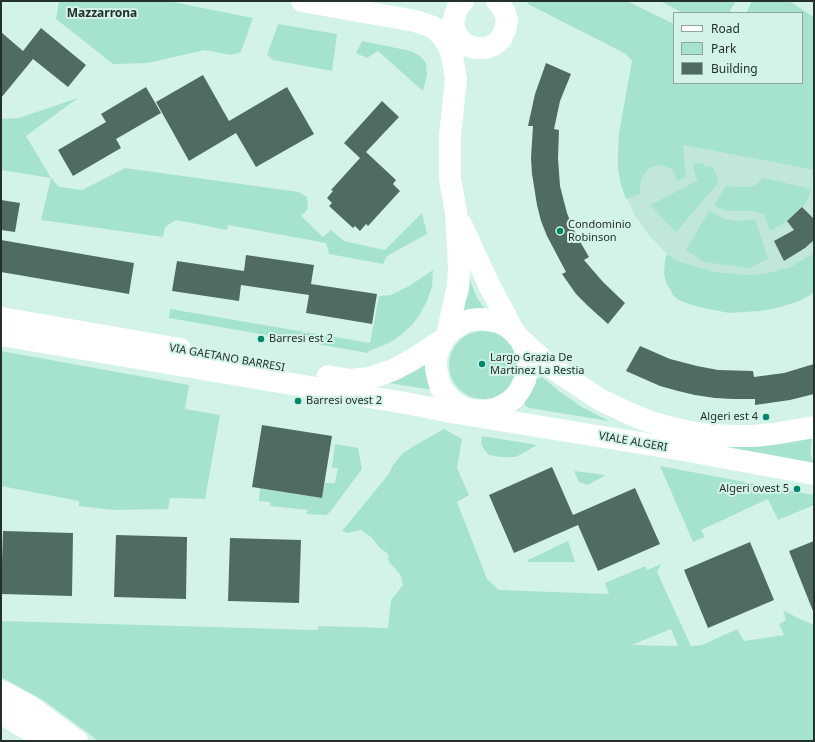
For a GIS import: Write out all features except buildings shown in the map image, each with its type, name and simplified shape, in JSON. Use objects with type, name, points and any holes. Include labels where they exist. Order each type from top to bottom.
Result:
[{"type":"street","points":[[302,1],[443,25],[455,32],[460,40],[468,46],[476,48],[486,48],[494,45],[506,30],[507,21],[505,13],[497,1]]},
{"type":"street","points":[[456,212],[491,289],[518,336],[528,360],[525,380],[514,398],[496,409],[486,411],[466,411],[454,402],[442,388],[436,368],[436,358],[445,337],[458,284],[459,269],[456,212],[450,179],[450,135],[456,79],[452,55],[443,37],[443,25],[454,15],[463,1]]},
{"type":"street","points":[[456,79],[464,61],[476,48]]},
{"type":"street","name":"VIA GAETANO BARRESI","points":[[1,318],[350,380],[370,378],[393,370],[412,360],[445,337]]},
{"type":"street","points":[[445,337],[453,329],[462,324],[470,320],[480,319],[499,322],[507,326],[518,336]]},
{"type":"street","name":"VIA GAETANO BARRESI","points":[[1,335],[403,402],[466,411]]},
{"type":"street","name":"VIALE ALGERI","points":[[518,336],[551,367],[600,399],[648,421],[689,432],[732,436],[773,434],[814,427]]},
{"type":"street","name":"VIALE ALGERI","points":[[466,411],[497,419],[677,449],[814,474]]},
{"type":"street","points":[[1,691],[31,707],[77,741]]},
{"type":"street","points":[[1,713],[45,741]]},
{"type":"shaded area","points":[[619,133],[814,170],[814,253],[790,267],[763,274],[747,275],[716,272],[681,262],[667,254],[649,235],[634,214],[621,185],[618,169]]},
{"type":"green space","points":[[59,1],[168,1],[253,18],[241,52],[231,55],[205,50],[148,63],[113,64],[56,19]]},
{"type":"green space","points":[[527,1],[627,1],[673,24],[673,84],[803,84],[803,12],[746,12],[752,1],[789,1],[814,17],[814,170],[683,145],[686,177],[677,181],[672,169],[661,165],[649,168],[642,177],[640,194],[626,199],[621,185],[618,169],[618,155],[619,133],[632,61],[626,54],[528,4]]},
{"type":"green space","points":[[660,1],[736,1],[730,12],[681,12]]},
{"type":"green space","points":[[278,24],[337,34],[332,71],[273,60],[267,55]]},
{"type":"green space","points":[[362,41],[411,51],[420,56],[426,63],[427,75],[423,91],[378,51],[367,58],[356,53]]},
{"type":"green space","points":[[78,98],[26,136],[51,178],[1,170],[1,119],[19,118]]},
{"type":"green space","points":[[704,163],[704,166],[713,167],[719,182],[676,232],[651,205],[698,180],[693,164]]},
{"type":"green space","points":[[125,168],[299,192],[307,197],[308,209],[301,216],[323,237],[331,230],[344,241],[385,250],[422,213],[427,234],[387,256],[383,264],[329,254],[326,243],[228,225],[227,230],[176,220],[165,227],[163,237],[41,220],[51,178],[59,187],[82,190]]},
{"type":"green space","points":[[763,178],[812,189],[805,204],[787,221],[770,231],[764,214],[753,211],[727,211],[714,206],[726,185],[735,187],[749,187],[757,184]]},
{"type":"green space","points":[[709,211],[725,219],[737,221],[755,219],[768,259],[749,268],[704,262],[686,250]]},
{"type":"green space","points":[[814,253],[814,293],[799,301],[787,305],[759,311],[729,313],[686,303],[677,299],[673,295],[666,282],[664,273],[667,254],[681,262],[716,272],[747,275],[763,274],[790,267]]},
{"type":"green space","points":[[433,270],[432,287],[427,301],[413,324],[389,343],[369,351],[368,353],[169,318],[170,309],[370,343],[379,296],[391,295],[409,286]]},
{"type":"green space","points":[[470,280],[477,298],[485,309],[461,313],[469,293]]},
{"type":"green space","points":[[483,331],[496,333],[507,341],[515,352],[517,365],[515,378],[507,389],[496,397],[483,399],[470,397],[459,389],[451,378],[449,365],[451,352],[459,341],[470,333]]},
{"type":"green space","points":[[1,351],[189,385],[185,409],[220,415],[205,499],[170,498],[168,509],[114,510],[79,506],[79,501],[1,486]]},
{"type":"green space","points":[[427,362],[433,390],[389,383]]},
{"type":"green space","points":[[542,377],[580,406],[609,421],[529,408],[525,406],[524,401],[536,379]]},
{"type":"green space","points":[[444,429],[462,439],[457,468],[469,495],[457,502],[487,579],[499,590],[609,594],[605,583],[645,566],[647,570],[661,564],[657,572],[691,646],[702,645],[737,629],[744,641],[784,635],[779,624],[786,620],[783,610],[814,625],[814,741],[98,741],[43,700],[1,677],[1,621],[318,630],[318,626],[388,628],[391,600],[403,585],[400,574],[389,562],[388,554],[380,548],[371,537],[361,530],[348,533],[342,531],[388,475],[393,465],[403,453]],"holes":[[[671,629],[678,646],[632,645]]]},
{"type":"green space","points":[[482,436],[537,445],[516,457],[500,457],[489,455],[483,448],[481,443]]},
{"type":"green space","points":[[812,436],[811,455],[814,464],[712,445]]},
{"type":"green space","points":[[335,444],[358,448],[362,469],[330,512],[326,515],[306,514],[308,510],[270,506],[270,502],[259,501],[260,488],[322,498],[325,483],[335,483],[338,468],[332,468]]},
{"type":"green space","points":[[660,466],[814,495],[814,505],[778,520],[768,499],[701,530],[705,537],[693,542]]},
{"type":"green space","points":[[574,471],[606,475],[588,485],[579,482]]},
{"type":"green space","points":[[568,541],[575,562],[528,562],[528,560]]},
{"type":"place","name":"Condominio Robinson","points":[[560,231]]},
{"type":"place","name":"Barresi est 2","points":[[261,339]]},
{"type":"place","name":"Largo Grazia De Martinez La Restia","points":[[482,364]]},
{"type":"place","name":"Barresi ovest 2","points":[[298,401]]},
{"type":"place","name":"Algeri est 4","points":[[766,417]]},
{"type":"place","name":"Algeri ovest 5","points":[[797,489]]},
{"type":"district","name":"Mazzarrona","points":[[102,14]]}]
